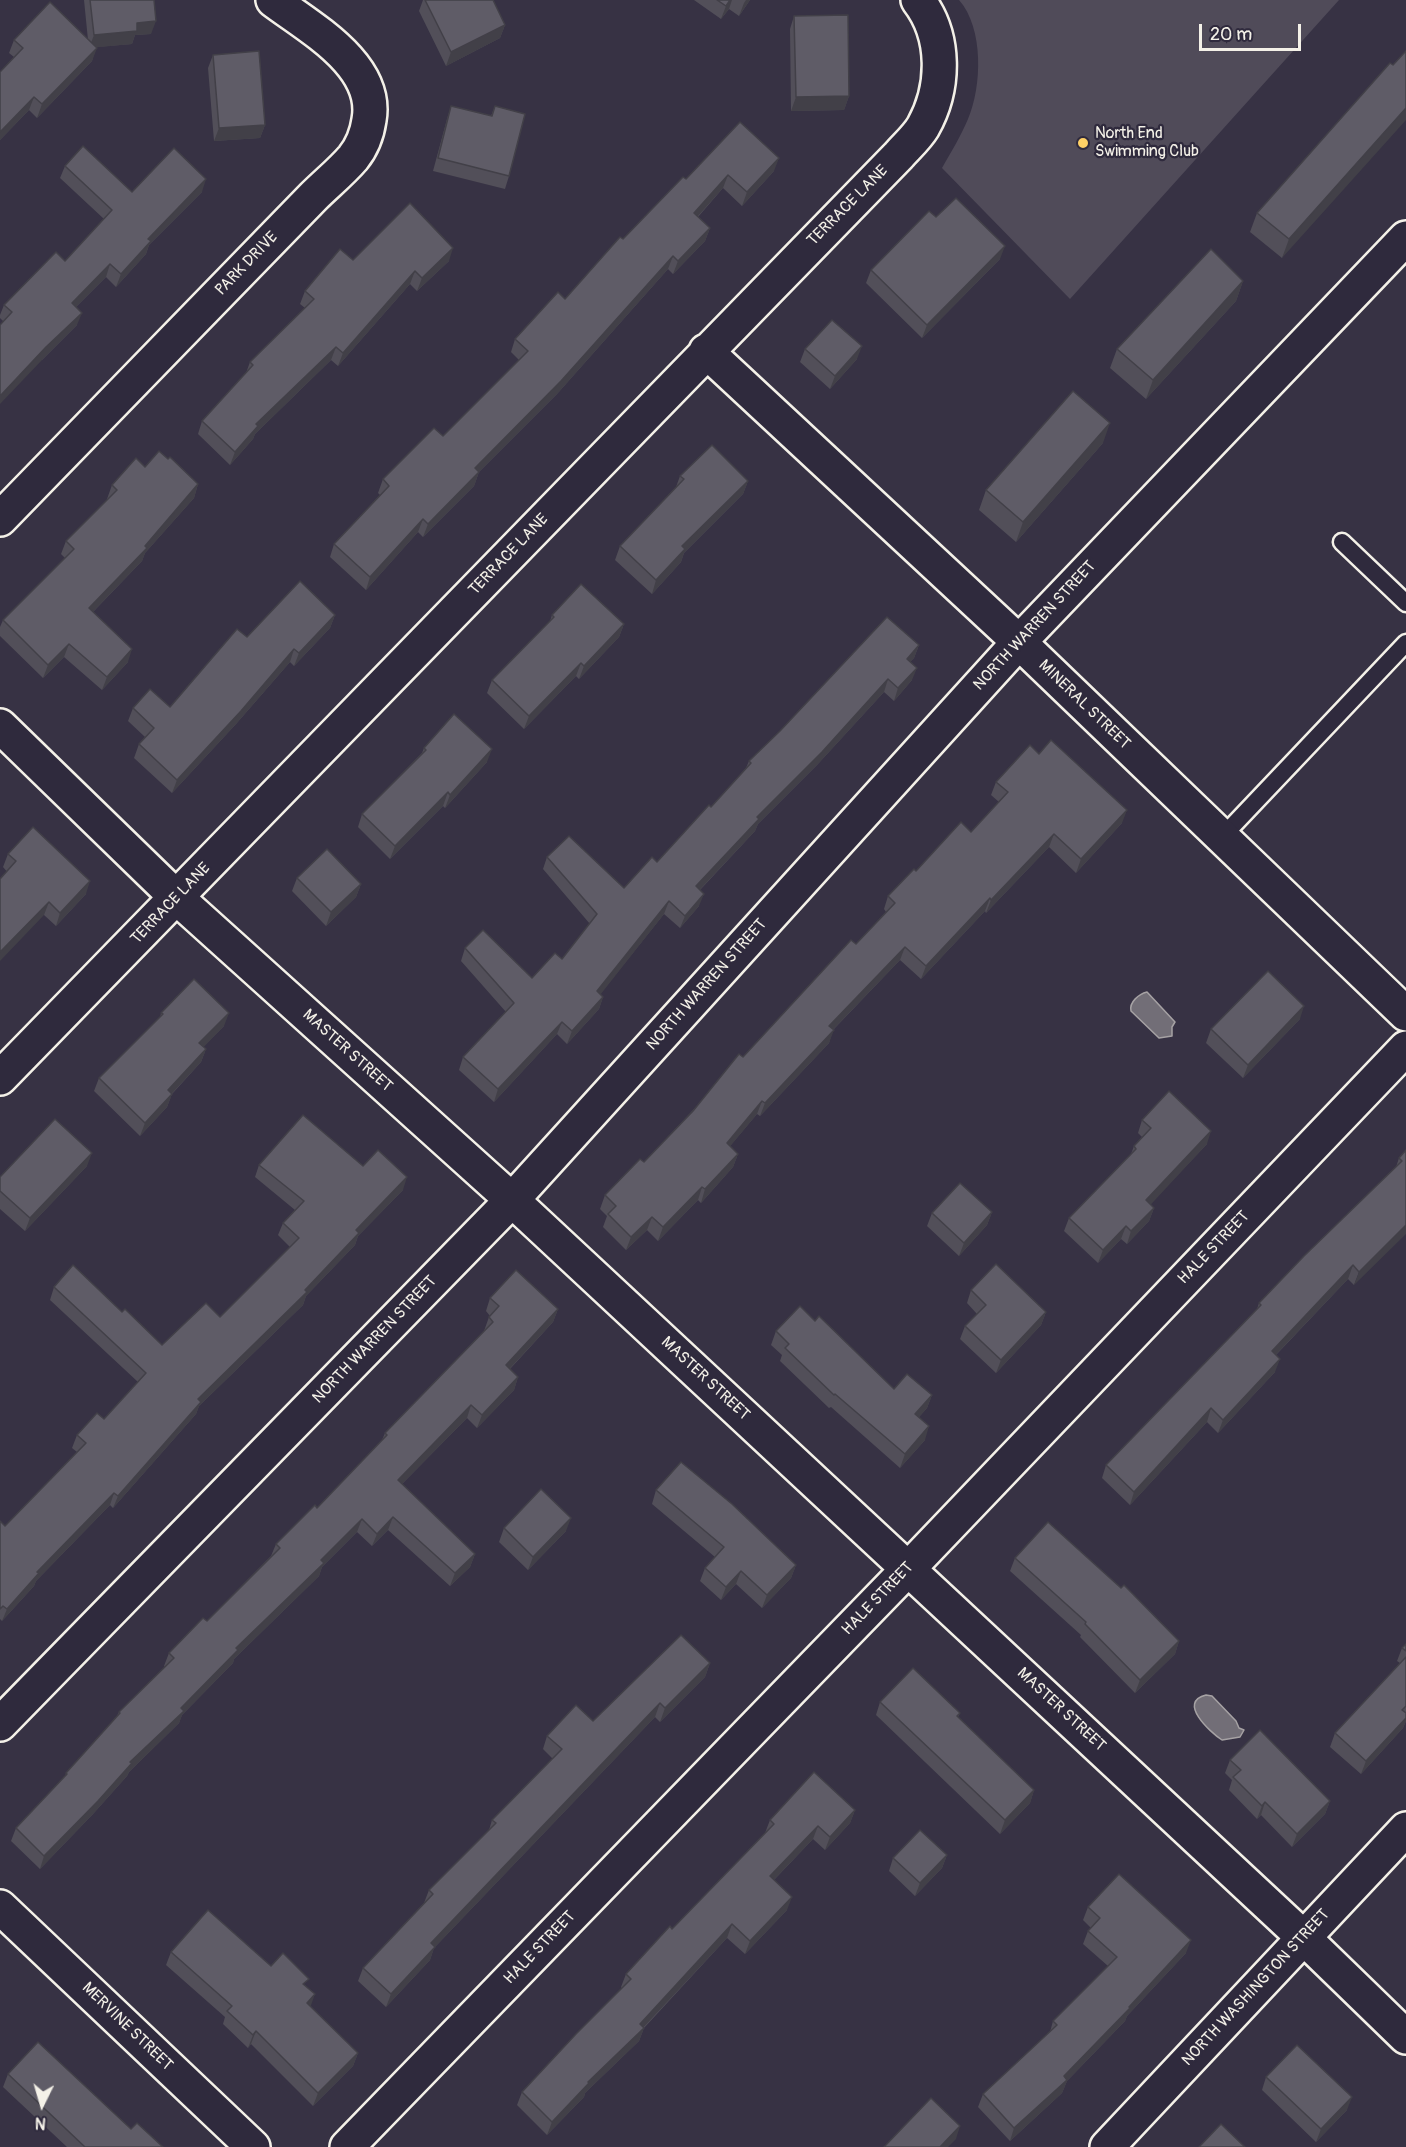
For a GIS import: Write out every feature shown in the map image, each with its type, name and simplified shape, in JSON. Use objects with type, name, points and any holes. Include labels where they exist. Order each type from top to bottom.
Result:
[{"type":"street","name":"PARK DRIVE","points":[[0,519],[353,157],[366,135],[371,113],[368,91],[357,69],[340,51],[273,0]]},
{"type":"street","name":"TERRACE LANE","points":[[0,1078],[899,155],[922,128],[934,102],[941,71],[936,36],[918,0]]},
{"type":"street","name":"NORTH WARREN STREET","points":[[0,1724],[512,1200],[1019,642],[1406,238]]},
{"type":"street","name":"MINERAL STREET","points":[[706,351],[1019,642],[1406,1014]]},
{"type":"street","name":"MASTER STREET","points":[[0,726],[177,898],[512,1200],[909,1568],[1303,1937],[1406,2037]]},
{"type":"street","name":"HALE STREET","points":[[347,2147],[909,1568],[1406,1048]]},
{"type":"street","name":"NORTH WASHINGTON STREET","points":[[1107,2147],[1406,1829]]},
{"type":"street","name":"MERVINE STREET","points":[[0,1907],[253,2147]]},
{"type":"lane","points":[[1342,542],[1406,603]]},
{"type":"lane","points":[[1222,837],[1406,643]]},
{"type":"shaded area","name":"North End Swimming Club","points":[[959,0],[1339,0],[1070,299],[942,168],[968,119],[973,106],[978,75],[977,42],[973,26]]},
{"type":"shaded area","points":[[1147,992],[1175,1022],[1172,1027],[1172,1036],[1159,1038],[1131,1011],[1135,999]]},
{"type":"shaded area","points":[[1206,1695],[1212,1696],[1236,1721],[1239,1728],[1244,1730],[1240,1737],[1222,1740],[1204,1724],[1195,1710],[1195,1704],[1198,1699]]},
{"type":"building","points":[[90,0],[154,0],[156,21],[137,23],[137,31],[94,35]]},
{"type":"building","points":[[425,0],[493,0],[505,25],[451,52]]},
{"type":"building","points":[[717,0],[730,0],[726,6]]},
{"type":"building","points":[[50,2],[97,48],[42,104],[34,97],[0,132],[0,72],[23,48],[14,40]]},
{"type":"building","points":[[848,15],[849,96],[796,97],[794,16]]},
{"type":"building","points":[[259,51],[265,125],[219,128],[213,55]]},
{"type":"building","points":[[1406,51],[1406,108],[1289,239],[1257,213],[1390,63],[1393,65]]},
{"type":"building","points":[[451,106],[492,116],[495,106],[525,114],[509,176],[438,158]]},
{"type":"building","points":[[740,122],[779,158],[747,192],[728,175],[694,213],[710,228],[678,261],[673,256],[561,381],[475,468],[479,472],[428,524],[423,519],[370,577],[334,544],[389,486],[383,479],[434,428],[443,436],[528,351],[515,339],[558,292],[565,299],[620,237],[623,239],[683,177],[686,179]]},
{"type":"building","points":[[83,146],[132,192],[174,148],[206,179],[148,239],[151,241],[121,274],[110,264],[72,303],[82,313],[0,396],[0,325],[12,312],[4,305],[56,252],[65,261],[112,210],[65,166]]},
{"type":"building","points":[[956,198],[1005,246],[927,325],[871,270],[929,211],[936,217]]},
{"type":"building","points":[[410,203],[453,248],[422,278],[415,271],[343,353],[336,347],[256,424],[258,426],[235,452],[202,421],[253,365],[250,362],[314,299],[305,291],[340,249],[353,260]]},
{"type":"building","points":[[1211,249],[1243,281],[1153,380],[1117,349]]},
{"type":"building","points":[[832,320],[862,346],[835,376],[805,349]]},
{"type":"building","points":[[1073,391],[1110,423],[1023,522],[986,490]]},
{"type":"building","points":[[712,445],[748,481],[682,546],[685,549],[656,580],[620,546],[684,479],[680,476]]},
{"type":"building","points":[[159,451],[168,459],[170,457],[198,484],[145,546],[147,548],[89,608],[132,649],[107,677],[69,644],[48,665],[3,620],[74,549],[66,541],[117,490],[112,485],[136,458],[145,467]]},
{"type":"building","points":[[300,581],[335,615],[299,653],[294,649],[177,780],[139,744],[154,728],[133,708],[150,689],[170,707],[237,629],[247,637]]},
{"type":"building","points":[[581,584],[624,624],[584,666],[581,663],[529,716],[492,680],[554,617],[552,615]]},
{"type":"building","points":[[887,617],[919,645],[907,659],[917,668],[898,688],[888,679],[822,752],[757,817],[759,819],[696,886],[704,894],[685,916],[669,901],[597,991],[603,997],[572,1031],[562,1022],[498,1089],[463,1057],[514,1003],[465,948],[483,930],[532,978],[555,953],[562,959],[597,914],[547,857],[569,836],[624,888],[652,857],[657,862],[709,805],[711,807],[751,763],[749,761]]},
{"type":"building","points":[[454,714],[492,749],[450,795],[448,792],[395,846],[362,814],[426,750],[424,748]]},
{"type":"building","points":[[1051,740],[1127,810],[1081,859],[1054,834],[926,966],[905,947],[829,1026],[834,1030],[765,1103],[762,1101],[727,1143],[738,1154],[705,1189],[702,1187],[663,1227],[652,1217],[631,1237],[608,1214],[616,1206],[605,1195],[640,1159],[644,1162],[693,1111],[739,1054],[743,1057],[851,940],[856,944],[895,903],[888,896],[914,869],[916,871],[961,822],[971,832],[1008,792],[996,782],[1030,745],[1039,754]]},
{"type":"building","points":[[33,827],[90,881],[60,913],[49,902],[0,952],[0,879],[16,861],[8,854]]},
{"type":"building","points":[[327,849],[361,884],[331,912],[297,878]]},
{"type":"building","points":[[1268,971],[1304,1006],[1248,1065],[1211,1029]]},
{"type":"building","points":[[194,979],[229,1013],[199,1043],[206,1049],[168,1090],[172,1094],[145,1123],[99,1078],[163,1014],[161,1013]]},
{"type":"building","points":[[1169,1091],[1211,1131],[1146,1200],[1154,1208],[1131,1231],[1126,1226],[1103,1250],[1069,1218],[1136,1149],[1134,1146],[1151,1128],[1142,1120]]},
{"type":"building","points":[[303,1115],[363,1166],[378,1150],[407,1177],[356,1230],[359,1233],[305,1290],[307,1292],[198,1399],[201,1402],[118,1496],[114,1493],[37,1572],[39,1573],[7,1609],[3,1606],[0,1609],[0,1521],[5,1526],[86,1443],[77,1435],[97,1413],[104,1419],[146,1373],[54,1287],[73,1265],[122,1312],[125,1309],[162,1345],[206,1303],[220,1317],[299,1238],[283,1223],[304,1201],[259,1165]]},
{"type":"building","points":[[55,1119],[92,1153],[30,1218],[0,1191],[0,1177]]},
{"type":"building","points":[[1406,1150],[1406,1225],[1359,1272],[1353,1265],[1272,1351],[1280,1359],[1223,1420],[1211,1408],[1134,1492],[1106,1465],[1261,1305],[1259,1303],[1304,1256],[1402,1161],[1399,1158]]},
{"type":"building","points":[[960,1183],[992,1212],[964,1243],[932,1213]]},
{"type":"building","points":[[996,1264],[1046,1312],[1001,1360],[965,1326],[986,1305],[971,1290]]},
{"type":"building","points":[[516,1270],[558,1309],[506,1365],[518,1377],[482,1415],[471,1405],[398,1480],[475,1554],[455,1573],[393,1517],[377,1534],[362,1519],[321,1560],[324,1563],[236,1648],[238,1650],[181,1708],[184,1711],[130,1762],[132,1763],[98,1801],[44,1856],[16,1828],[67,1774],[119,1712],[174,1658],[169,1653],[203,1618],[207,1621],[280,1548],[276,1544],[315,1505],[317,1508],[387,1435],[385,1433],[493,1322],[489,1317],[499,1306],[490,1298]]},
{"type":"building","points":[[800,1306],[815,1321],[819,1316],[894,1389],[907,1374],[932,1395],[915,1414],[929,1426],[905,1454],[834,1395],[785,1348],[789,1344],[776,1331]]},
{"type":"building","points":[[681,1462],[732,1504],[796,1565],[767,1595],[741,1571],[726,1587],[705,1568],[724,1547],[656,1490]]},
{"type":"building","points":[[541,1489],[571,1518],[533,1557],[504,1528]]},
{"type":"building","points":[[1048,1522],[1121,1588],[1124,1585],[1179,1641],[1140,1680],[1085,1624],[1086,1622],[1015,1558]]},
{"type":"building","points":[[681,1635],[710,1663],[665,1708],[660,1703],[431,1943],[435,1947],[391,1994],[363,1968],[433,1894],[429,1890],[496,1823],[492,1820],[562,1749],[547,1736],[576,1705],[593,1721]]},
{"type":"building","points":[[1406,1657],[1406,1706],[1402,1710],[1406,1713],[1406,1718],[1366,1761],[1335,1733]]},
{"type":"building","points":[[913,1668],[960,1713],[957,1716],[1034,1790],[1005,1820],[880,1702]]},
{"type":"building","points":[[1260,1730],[1330,1801],[1297,1834],[1265,1802],[1262,1806],[1233,1777],[1241,1770],[1230,1760]]},
{"type":"building","points":[[814,1772],[855,1810],[830,1837],[818,1826],[770,1876],[792,1897],[750,1941],[732,1924],[640,2024],[644,2028],[588,2082],[552,2122],[522,2092],[631,1979],[626,1974],[670,1926],[672,1929],[774,1824],[770,1820]]},
{"type":"building","points":[[920,1830],[947,1855],[920,1883],[893,1858]]},
{"type":"building","points":[[1119,1874],[1191,1940],[1130,2008],[1064,2076],[1067,2080],[1014,2128],[983,2094],[1057,2025],[1053,2021],[1117,1957],[1088,1931],[1100,1918],[1088,1907]]},
{"type":"building","points":[[208,1910],[271,1966],[283,1953],[309,1979],[303,1984],[315,1994],[307,2003],[358,2053],[318,2093],[256,2031],[253,2035],[227,2011],[232,2006],[171,1952]]},
{"type":"building","points":[[38,2042],[131,2129],[137,2123],[163,2147],[85,2147],[8,2074]]},
{"type":"building","points":[[1297,2045],[1352,2097],[1321,2129],[1266,2077]]},
{"type":"building","points":[[931,2098],[960,2126],[940,2147],[884,2147]]},
{"type":"building","points":[[1221,2124],[1245,2147],[1199,2147]]},
{"type":"place","name":"North End Swimming Club","points":[[1083,143]]}]
